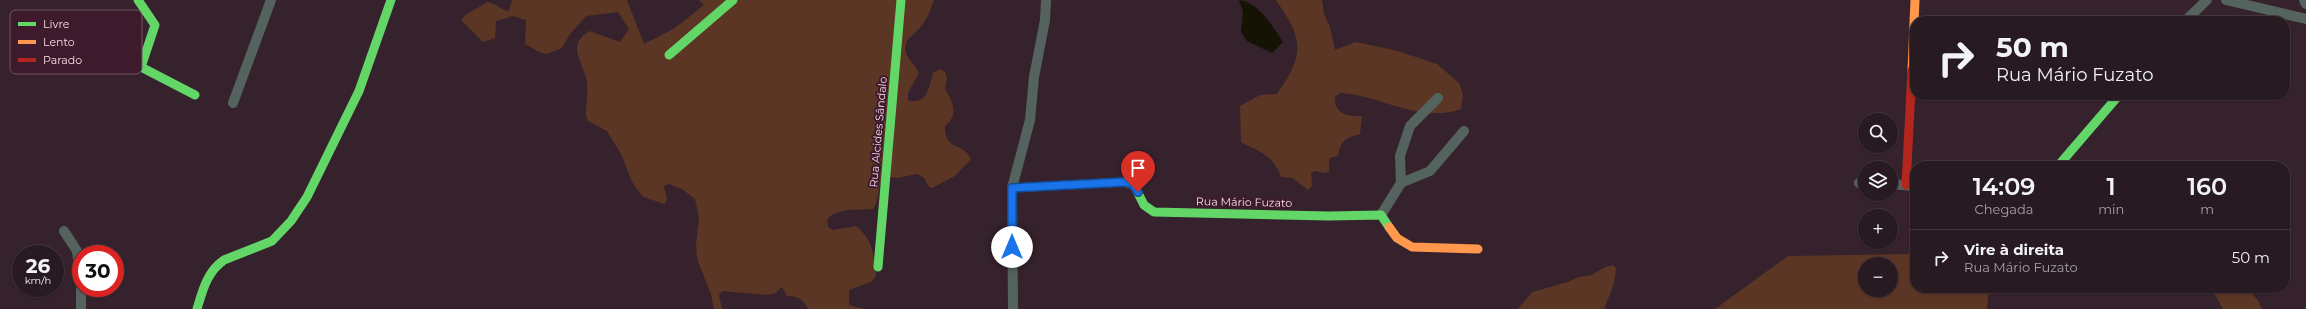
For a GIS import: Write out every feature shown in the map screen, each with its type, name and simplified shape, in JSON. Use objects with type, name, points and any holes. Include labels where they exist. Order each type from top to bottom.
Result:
[{"type":"street","points":[[138,0],[156,25],[142,64]]},
{"type":"street","points":[[233,103],[271,0]]},
{"type":"street","points":[[197,309],[207,277],[217,265],[224,260],[272,241],[291,221],[307,197],[359,91],[390,0]]},
{"type":"street","points":[[669,55],[733,0]]},
{"type":"street","name":"Rua Alcides Sândalo","points":[[878,267],[901,0]]},
{"type":"street","points":[[1013,309],[1012,188],[1030,120],[1034,77],[1045,20],[1046,0]]},
{"type":"street","points":[[1915,0],[1915,16]]},
{"type":"street","points":[[2190,16],[2207,0]]},
{"type":"street","points":[[2226,0],[2306,19]]},
{"type":"street","points":[[2304,0],[2306,4]]},
{"type":"street","points":[[142,68],[195,95]]},
{"type":"street","points":[[1438,98],[1410,126],[1400,156],[1401,183],[1381,215],[1397,238],[1412,247],[1478,249]]},
{"type":"street","points":[[1911,161],[1912,100]]},
{"type":"street","points":[[2062,161],[2115,100]]},
{"type":"street","points":[[1401,183],[1430,171],[1464,131]]},
{"type":"street","name":"Rua Mário Fuzato","points":[[1012,188],[1124,182],[1134,185],[1142,204],[1154,212],[1330,216],[1381,215]]},
{"type":"street","points":[[1898,184],[1910,185]]},
{"type":"street","points":[[64,232],[77,251],[81,280],[81,309]]},
{"type":"shaded area","points":[[512,0],[627,0],[644,44],[675,28],[704,5],[699,0],[934,0],[924,22],[910,37],[906,44],[906,53],[919,73],[908,93],[908,100],[914,101],[923,98],[928,89],[933,73],[940,69],[945,72],[947,78],[945,89],[953,108],[952,117],[945,126],[946,134],[951,143],[968,153],[971,159],[955,176],[932,188],[929,187],[924,178],[917,174],[897,178],[884,176],[880,184],[877,201],[873,209],[842,211],[831,216],[827,220],[828,227],[833,230],[856,226],[866,237],[872,248],[876,276],[871,282],[849,290],[849,305],[864,309],[808,309],[800,299],[787,296],[782,287],[775,293],[767,295],[722,291],[719,295],[722,309],[714,309],[711,294],[697,259],[696,245],[699,217],[695,199],[682,189],[669,184],[664,186],[667,199],[665,204],[643,197],[632,182],[622,156],[607,131],[588,121],[586,115],[587,82],[577,53],[577,47],[582,37],[589,31],[620,42],[629,29],[618,12],[586,16],[570,34],[562,48],[547,54],[541,53],[525,44],[526,20],[513,16],[496,21],[495,38],[483,42],[461,20],[465,15],[488,2],[509,11]]},
{"type":"shaded area","points":[[1239,0],[1246,2],[1259,10],[1270,22],[1283,42],[1272,53],[1247,41],[1241,32],[1243,12]]},
{"type":"shaded area","points":[[1276,0],[1322,0],[1324,14],[1330,27],[1335,50],[1356,42],[1398,51],[1437,64],[1459,83],[1463,95],[1461,109],[1445,113],[1430,113],[1415,111],[1370,98],[1340,93],[1335,97],[1335,103],[1339,111],[1351,116],[1362,116],[1360,134],[1344,140],[1338,156],[1329,158],[1329,172],[1325,173],[1315,171],[1311,173],[1312,186],[1308,190],[1293,178],[1281,177],[1270,159],[1241,142],[1240,106],[1260,95],[1277,94],[1293,68],[1296,57],[1298,47],[1296,37],[1292,26]]},
{"type":"shaded area","points":[[1910,254],[1910,293],[1989,293],[1987,309],[1715,309],[1788,256]]},
{"type":"shaded area","points":[[1613,265],[1616,268],[1615,280],[1604,309],[1518,309],[1532,292],[1568,282],[1579,277],[1592,275],[1605,267]]},
{"type":"shaded area","points":[[2215,293],[2250,293],[2258,301],[2262,309],[2223,309]]},
{"type":"traffic: fast","points":[[138,0],[155,25],[142,64]]},
{"type":"traffic: fast","points":[[197,309],[206,282],[213,270],[224,260],[272,241],[291,221],[307,197],[359,91],[391,0]]},
{"type":"traffic: fast","points":[[669,55],[733,0]]},
{"type":"traffic: fast","points":[[878,267],[901,0]]},
{"type":"traffic: fast","points":[[142,68],[195,95]]},
{"type":"traffic: fast","points":[[2062,161],[2115,100]]},
{"type":"traffic: fast","points":[[1012,188],[1124,182],[1134,185],[1144,205],[1154,212],[1329,216],[1381,215],[1389,227]]},
{"type":"traffic: slow","points":[[1914,16],[1915,0]]},
{"type":"traffic: slow","points":[[1389,227],[1397,238],[1412,247],[1478,249]]},
{"type":"traffic: jam","points":[[1906,185],[1910,100]]},
{"type":"route","points":[[1012,247],[1012,188],[1129,182],[1134,185],[1138,192]]}]
